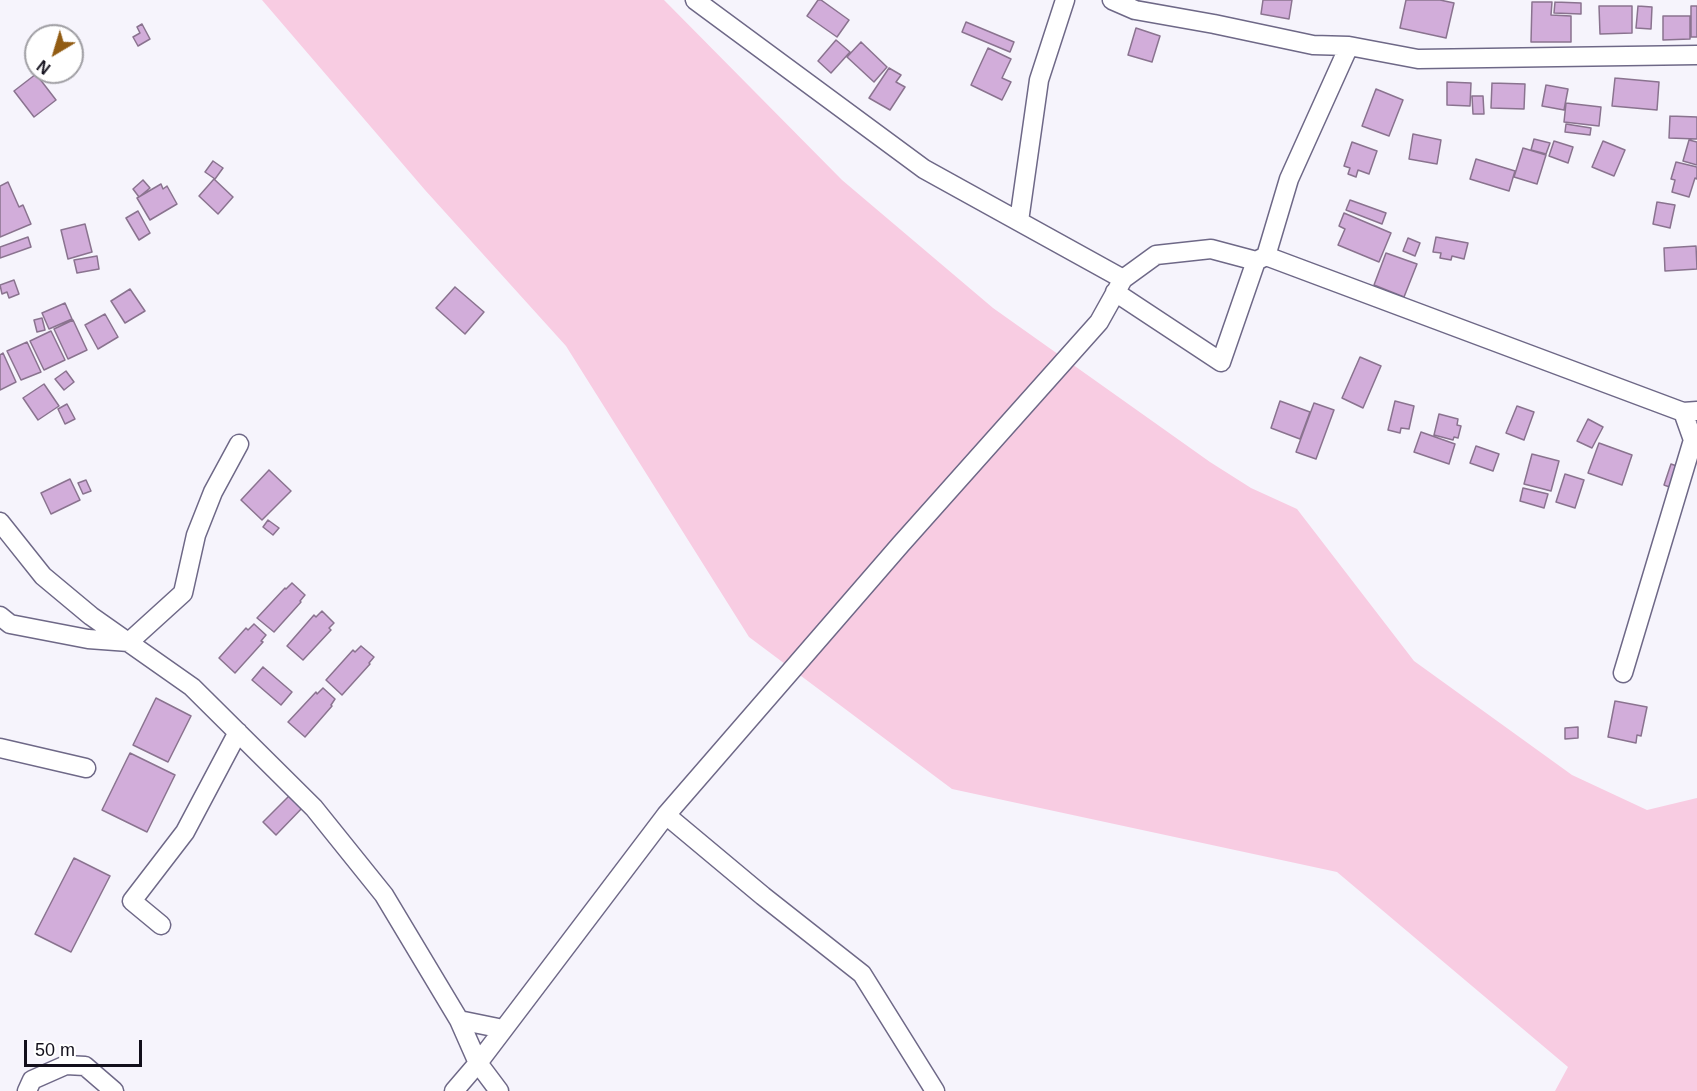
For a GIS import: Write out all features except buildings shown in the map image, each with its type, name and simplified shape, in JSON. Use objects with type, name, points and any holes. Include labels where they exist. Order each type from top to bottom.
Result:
[{"type":"street","points":[[695,0],[924,169],[1018,222],[1119,286],[1221,362],[1289,180],[1349,46]]},
{"type":"street","points":[[1018,222],[1039,81],[1065,0]]},
{"type":"street","points":[[1112,0],[1135,10],[1313,45],[1349,46],[1418,59],[1697,55]]},
{"type":"street","points":[[454,1091],[478,1063],[666,815],[1099,322],[1119,286],[1156,255],[1211,249],[1261,258],[1690,411],[1693,440],[1623,673]]},
{"type":"street","points":[[0,616],[10,624],[88,639],[129,642],[183,593],[196,535],[213,492],[239,444]]},
{"type":"street","points":[[0,522],[43,576],[83,610],[192,687],[314,808],[384,895],[459,1020],[478,1063],[499,1091]]},
{"type":"street","points":[[161,925],[132,902],[185,832],[238,732]]},
{"type":"street","points":[[0,748],[86,768]]},
{"type":"street","points":[[666,815],[861,974],[935,1091]]},
{"type":"street","points":[[459,1020],[503,1029]]},
{"type":"street","points":[[27,1091],[32,1080],[66,1065],[85,1066],[114,1091]]},
{"type":"shaded area","points":[[262,0],[664,0],[842,180],[993,308],[1210,462],[1251,488],[1297,509],[1414,661],[1572,775],[1647,810],[1697,798],[1697,1091],[1555,1091],[1568,1067],[1337,872],[952,789],[749,637],[566,346],[425,190]]}]
